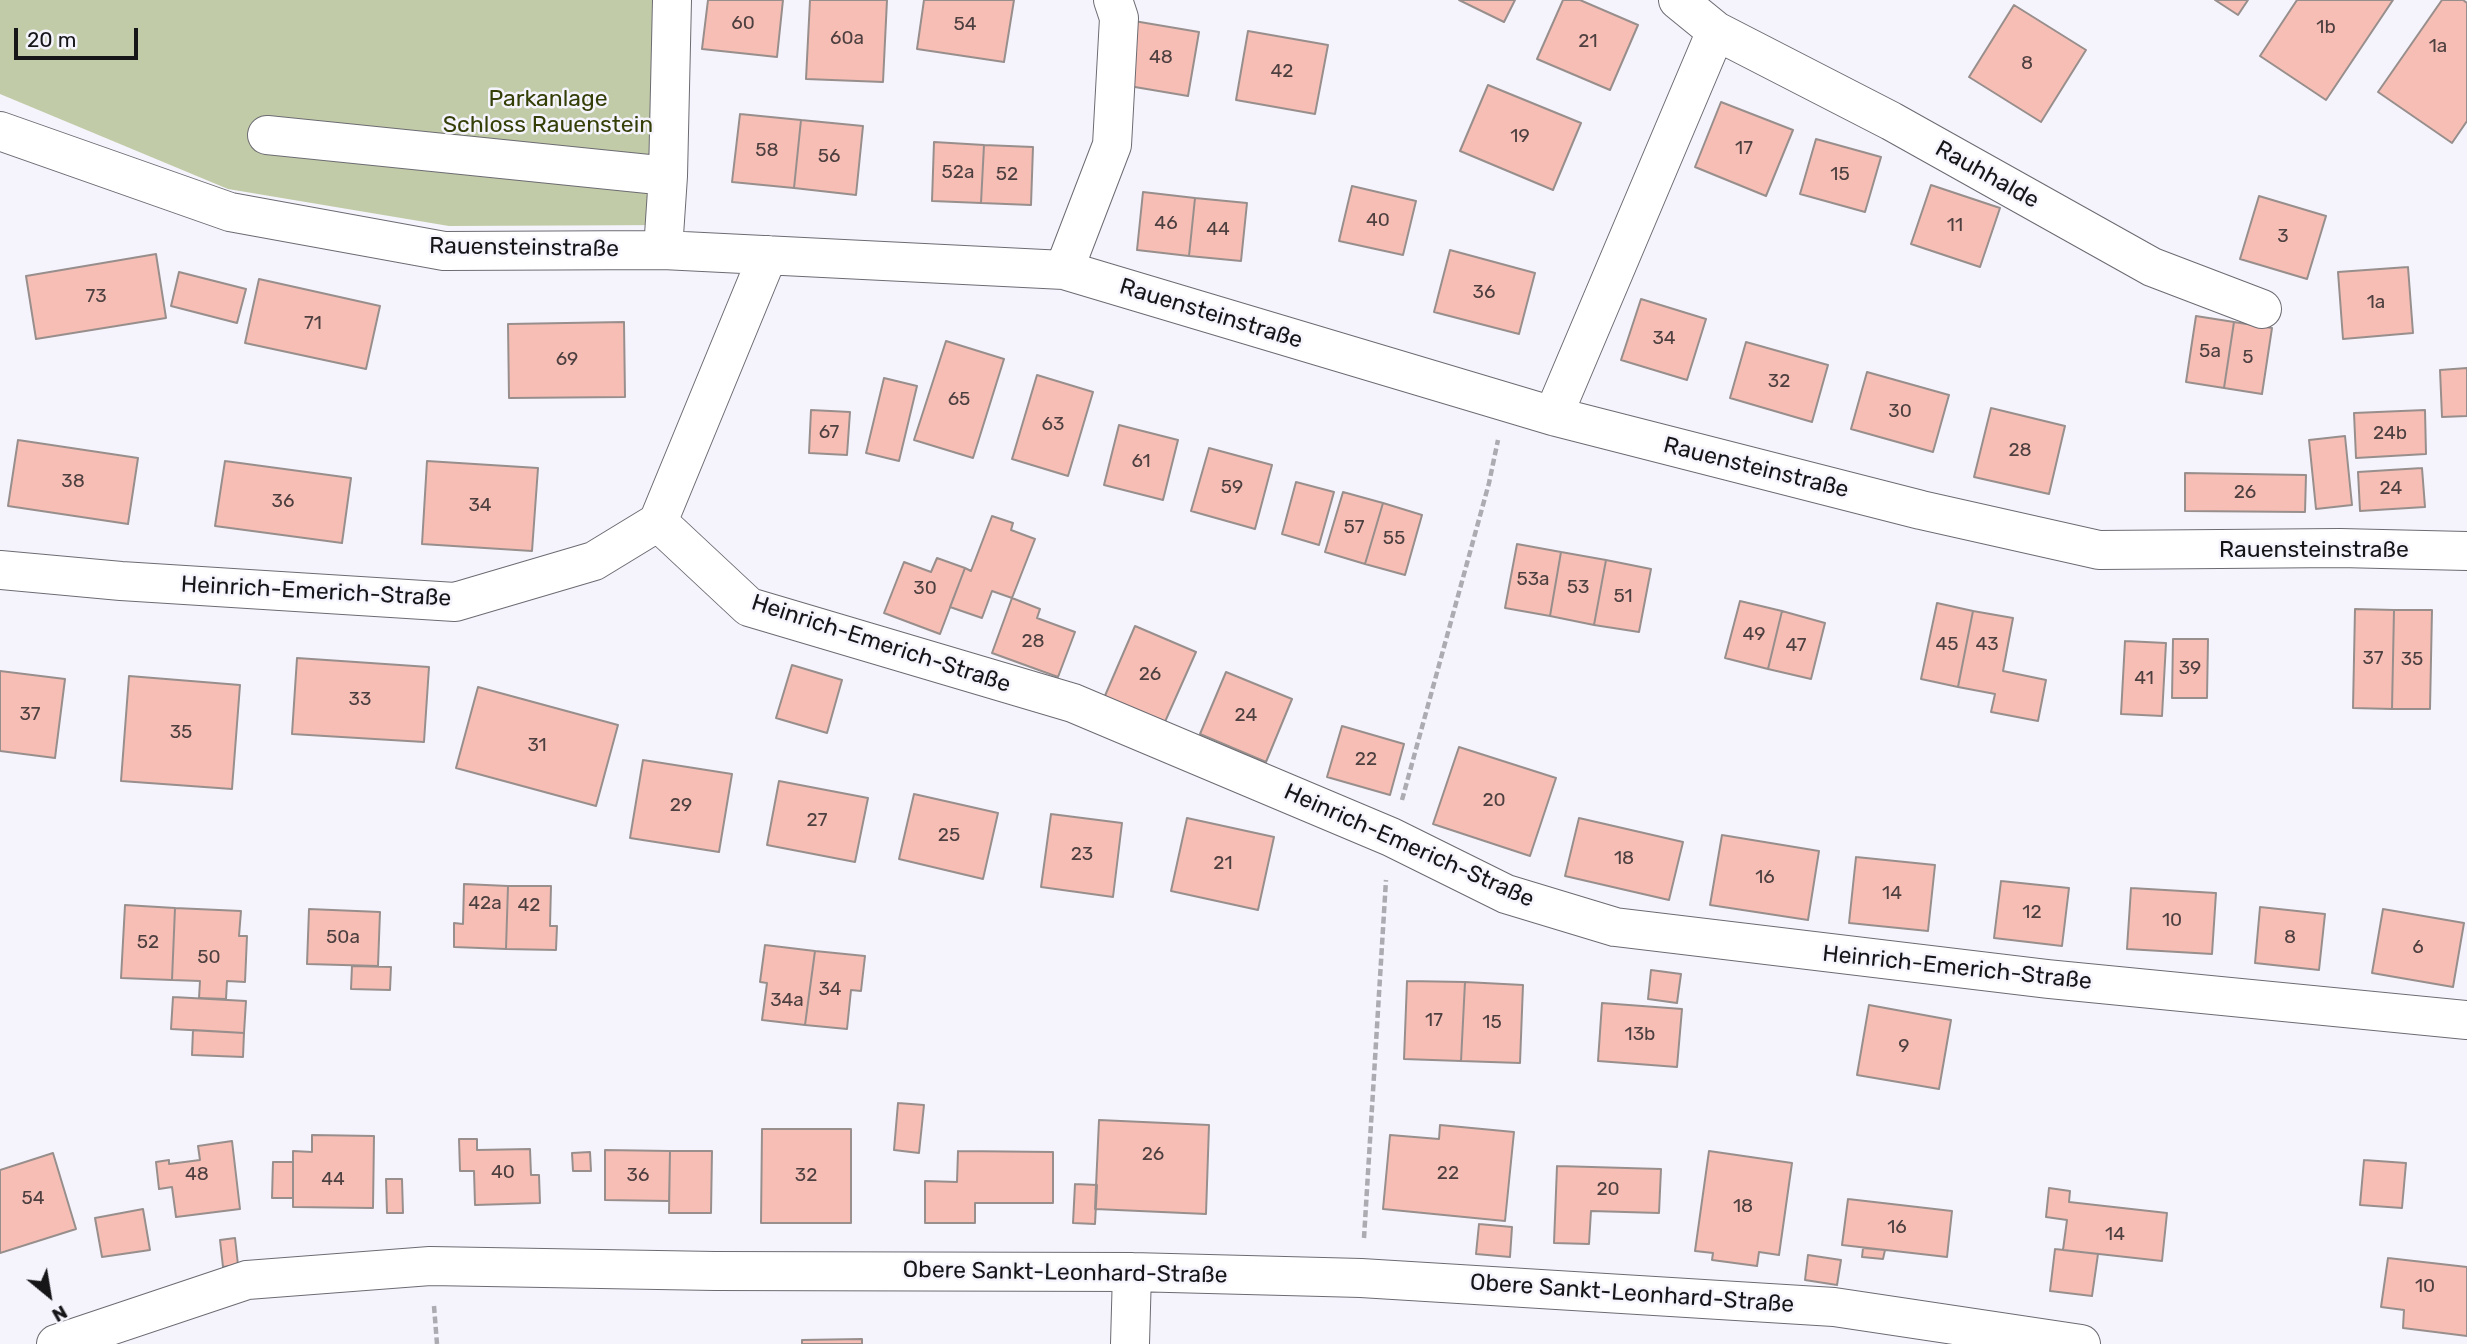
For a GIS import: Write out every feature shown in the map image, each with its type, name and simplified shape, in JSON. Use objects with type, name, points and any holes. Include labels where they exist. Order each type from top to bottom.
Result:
[{"type":"street","points":[[663,250],[668,176],[672,0]]},
{"type":"street","points":[[1064,270],[1112,145],[1119,18],[1113,0]]},
{"type":"street","name":"Rauhhalde","points":[[1678,0],[1716,31],[1891,121],[2152,267],[2262,309]]},
{"type":"street","points":[[1553,416],[1716,31]]},
{"type":"street","name":"Rauensteinstraße","points":[[0,131],[230,212],[444,251],[663,250],[1064,270],[1553,416],[1921,510],[2099,550],[2340,548],[2467,551]]},
{"type":"street","points":[[267,135],[668,176]]},
{"type":"street","points":[[658,522],[768,255]]},
{"type":"street","name":"Heinrich-Emerich-Straße","points":[[0,570],[121,581],[454,602],[594,561],[658,522],[750,607],[1073,704],[1391,837],[1506,894],[1615,927],[2048,979],[2467,1020]]},
{"type":"street","name":"Obere Sankt-Leonhard-Straße","points":[[56,1344],[247,1280],[430,1266],[729,1271],[1132,1272],[1361,1278],[1834,1307],[2081,1344]]},
{"type":"street","points":[[1130,1344],[1132,1272]]},
{"type":"path","points":[[1391,837],[1489,483],[1506,402]]},
{"type":"path","points":[[1361,1278],[1382,904]]},
{"type":"green space","name":"Parkanlage Schloss Rauenstein","points":[[0,0],[690,0],[676,225],[449,226],[228,189],[0,94]]},
{"type":"building","points":[[708,0],[783,0],[777,57],[702,49]]},
{"type":"building","points":[[810,0],[887,0],[883,82],[806,79]]},
{"type":"building","points":[[924,0],[1014,0],[1004,62],[917,49]]},
{"type":"building","points":[[1459,0],[1515,0],[1504,22]]},
{"type":"building","points":[[1563,0],[1580,0],[1638,25],[1610,90],[1537,59]]},
{"type":"building","points":[[2215,0],[2248,0],[2238,15]]},
{"type":"building","points":[[2297,0],[2393,0],[2326,100],[2260,56]]},
{"type":"building","points":[[2442,0],[2463,0],[2467,3],[2467,121],[2452,143],[2378,92]]},
{"type":"building","points":[[2014,5],[2086,50],[2041,122],[1969,77]]},
{"type":"building","points":[[1134,21],[1199,32],[1188,96],[1123,85]]},
{"type":"building","points":[[1248,31],[1328,45],[1315,114],[1236,100]]},
{"type":"building","points":[[1488,85],[1581,123],[1553,190],[1460,151]]},
{"type":"building","points":[[1721,102],[1793,130],[1766,196],[1695,167]]},
{"type":"building","points":[[740,114],[801,120],[794,188],[732,182]]},
{"type":"building","points":[[801,120],[863,126],[856,195],[794,188]]},
{"type":"building","points":[[1816,139],[1881,157],[1865,212],[1800,194]]},
{"type":"building","points":[[934,142],[984,145],[981,203],[932,201]]},
{"type":"building","points":[[984,145],[1033,147],[1031,205],[981,203]]},
{"type":"building","points":[[1931,185],[2000,208],[1980,267],[1911,244]]},
{"type":"building","points":[[1352,186],[1416,201],[1403,255],[1339,241]]},
{"type":"building","points":[[1143,192],[1195,198],[1189,256],[1137,250]]},
{"type":"building","points":[[2259,196],[2326,216],[2307,279],[2240,259]]},
{"type":"building","points":[[1195,198],[1247,203],[1241,261],[1189,256]]},
{"type":"building","points":[[1450,250],[1535,273],[1519,334],[1434,312]]},
{"type":"building","points":[[156,254],[166,318],[36,339],[26,276]]},
{"type":"building","points":[[2408,267],[2413,333],[2343,339],[2338,272]]},
{"type":"building","points":[[179,272],[246,289],[237,323],[171,306]]},
{"type":"building","points":[[259,279],[380,306],[366,369],[245,343]]},
{"type":"building","points":[[1641,299],[1706,319],[1687,380],[1621,360]]},
{"type":"building","points":[[2196,316],[2234,322],[2224,388],[2186,382]]},
{"type":"building","points":[[624,322],[625,397],[509,398],[508,324]]},
{"type":"building","points":[[2234,322],[2272,328],[2262,394],[2224,388]]},
{"type":"building","points":[[946,341],[1004,359],[973,458],[914,440]]},
{"type":"building","points":[[1746,342],[1828,365],[1812,422],[1730,398]]},
{"type":"building","points":[[2467,368],[2467,416],[2442,417],[2440,370]]},
{"type":"building","points":[[1867,372],[1949,395],[1933,452],[1851,429]]},
{"type":"building","points":[[1037,375],[1093,392],[1068,476],[1012,459]]},
{"type":"building","points":[[884,378],[917,386],[899,461],[866,453]]},
{"type":"building","points":[[1991,408],[2065,426],[2049,494],[1974,477]]},
{"type":"building","points":[[811,410],[850,412],[847,455],[809,453]]},
{"type":"building","points":[[2425,410],[2426,454],[2356,458],[2354,413]]},
{"type":"building","points":[[1119,425],[1178,440],[1163,500],[1104,485]]},
{"type":"building","points":[[2345,436],[2352,505],[2316,509],[2309,440]]},
{"type":"building","points":[[18,440],[138,458],[128,524],[8,506]]},
{"type":"building","points":[[1209,448],[1272,465],[1255,529],[1191,511]]},
{"type":"building","points":[[225,461],[351,478],[342,543],[215,526]]},
{"type":"building","points":[[427,461],[538,468],[532,551],[422,544]]},
{"type":"building","points":[[2422,468],[2425,507],[2360,511],[2358,472]]},
{"type":"building","points":[[2185,473],[2306,475],[2305,512],[2185,511]]},
{"type":"building","points":[[1296,482],[1334,492],[1319,545],[1282,534]]},
{"type":"building","points":[[1343,492],[1383,503],[1365,564],[1325,552]]},
{"type":"building","points":[[1383,503],[1422,515],[1405,575],[1365,564]]},
{"type":"building","points":[[992,516],[1013,523],[1011,530],[1035,539],[1012,598],[992,591],[982,618],[950,607],[965,568],[971,571]]},
{"type":"building","points":[[1517,544],[1561,552],[1550,616],[1505,608]]},
{"type":"building","points":[[1561,552],[1606,560],[1594,625],[1550,616]]},
{"type":"building","points":[[937,558],[965,568],[940,634],[884,613],[904,562],[931,572]]},
{"type":"building","points":[[1606,560],[1651,569],[1639,632],[1594,625]]},
{"type":"building","points":[[1012,598],[1040,609],[1037,618],[1075,632],[1058,677],[992,653]]},
{"type":"building","points":[[1740,601],[1782,611],[1768,669],[1725,658]]},
{"type":"building","points":[[1937,603],[1973,611],[1958,687],[1921,679]]},
{"type":"building","points":[[2355,609],[2394,610],[2392,709],[2353,708]]},
{"type":"building","points":[[2394,610],[2432,610],[2430,709],[2392,709]]},
{"type":"building","points":[[1782,611],[1825,623],[1811,679],[1768,669]]},
{"type":"building","points":[[1973,611],[2013,618],[2003,671],[2046,680],[2038,721],[1991,712],[1995,694],[1958,687]]},
{"type":"building","points":[[1135,626],[1196,652],[1164,724],[1104,698]]},
{"type":"building","points":[[2173,639],[2208,639],[2207,698],[2172,698]]},
{"type":"building","points":[[2125,641],[2166,643],[2162,716],[2121,714]]},
{"type":"building","points":[[297,658],[429,667],[424,742],[292,734]]},
{"type":"building","points":[[792,665],[842,680],[827,733],[776,718]]},
{"type":"building","points":[[0,671],[65,679],[55,758],[0,751]]},
{"type":"building","points":[[1226,672],[1292,699],[1266,762],[1200,734]]},
{"type":"building","points":[[129,676],[240,685],[232,789],[121,781]]},
{"type":"building","points":[[478,687],[618,725],[596,806],[456,768]]},
{"type":"building","points":[[1342,726],[1404,744],[1390,795],[1327,777]]},
{"type":"building","points":[[1459,747],[1556,778],[1530,856],[1433,824]]},
{"type":"building","points":[[643,760],[732,774],[719,852],[630,838]]},
{"type":"building","points":[[779,781],[868,798],[855,862],[767,845]]},
{"type":"building","points":[[914,794],[998,813],[983,879],[899,859]]},
{"type":"building","points":[[1051,814],[1122,823],[1113,897],[1041,887]]},
{"type":"building","points":[[1187,818],[1274,837],[1258,910],[1171,891]]},
{"type":"building","points":[[1579,818],[1683,842],[1669,900],[1565,876]]},
{"type":"building","points":[[1722,835],[1819,851],[1808,920],[1710,905]]},
{"type":"building","points":[[1856,857],[1935,865],[1928,931],[1849,923]]},
{"type":"building","points":[[2001,881],[2069,888],[2062,946],[1994,938]]},
{"type":"building","points":[[464,884],[508,886],[506,949],[454,947],[454,923],[463,924]]},
{"type":"building","points":[[508,886],[551,886],[550,926],[557,926],[556,950],[506,949]]},
{"type":"building","points":[[2131,888],[2216,893],[2212,954],[2127,949]]},
{"type":"building","points":[[125,905],[175,908],[172,980],[121,978]]},
{"type":"building","points":[[2260,907],[2325,914],[2319,970],[2255,963]]},
{"type":"building","points":[[175,908],[241,911],[239,936],[247,936],[245,982],[227,981],[226,999],[199,998],[200,981],[172,980]]},
{"type":"building","points":[[309,909],[380,912],[378,966],[307,964]]},
{"type":"building","points":[[2383,909],[2464,923],[2453,987],[2372,973]]},
{"type":"building","points":[[765,945],[815,951],[805,1025],[762,1020],[767,983],[760,982]]},
{"type":"building","points":[[815,951],[865,956],[861,991],[851,990],[847,1029],[805,1025]]},
{"type":"building","points":[[352,966],[391,967],[390,990],[351,989]]},
{"type":"building","points":[[1651,970],[1681,974],[1677,1003],[1648,999]]},
{"type":"building","points":[[1407,981],[1465,982],[1461,1061],[1404,1059]]},
{"type":"building","points":[[1465,982],[1523,985],[1520,1063],[1461,1061]]},
{"type":"building","points":[[173,997],[246,1001],[244,1033],[171,1029]]},
{"type":"building","points":[[1602,1003],[1682,1009],[1677,1067],[1598,1061]]},
{"type":"building","points":[[1869,1005],[1951,1020],[1939,1089],[1857,1075]]},
{"type":"building","points":[[193,1030],[244,1033],[243,1057],[192,1055]]},
{"type":"building","points":[[898,1103],[924,1105],[919,1153],[894,1150]]},
{"type":"building","points":[[1099,1120],[1209,1125],[1206,1214],[1095,1209]]},
{"type":"building","points":[[1440,1125],[1514,1132],[1505,1221],[1383,1209],[1390,1135],[1439,1139]]},
{"type":"building","points":[[762,1129],[851,1129],[851,1223],[761,1223]]},
{"type":"building","points":[[312,1135],[374,1136],[373,1208],[293,1207],[293,1151],[312,1152]]},
{"type":"building","points":[[459,1139],[477,1139],[477,1150],[530,1149],[531,1175],[539,1175],[540,1203],[475,1205],[474,1171],[460,1171]]},
{"type":"building","points":[[232,1141],[240,1209],[176,1217],[172,1187],[159,1189],[156,1162],[169,1160],[169,1164],[200,1160],[198,1146]]},
{"type":"building","points":[[605,1150],[670,1151],[669,1201],[605,1200]]},
{"type":"building","points":[[670,1151],[712,1151],[711,1213],[669,1213]]},
{"type":"building","points":[[958,1151],[1053,1152],[1053,1203],[975,1203],[975,1223],[925,1223],[925,1181],[957,1182]]},
{"type":"building","points":[[1709,1151],[1792,1163],[1779,1255],[1759,1252],[1757,1266],[1712,1260],[1713,1253],[1695,1251]]},
{"type":"building","points":[[590,1152],[591,1171],[573,1171],[572,1153]]},
{"type":"building","points":[[53,1153],[76,1229],[0,1253],[0,1170]]},
{"type":"building","points":[[2364,1160],[2406,1163],[2402,1208],[2360,1205]]},
{"type":"building","points":[[273,1162],[293,1162],[293,1198],[272,1198]]},
{"type":"building","points":[[1557,1166],[1661,1169],[1659,1213],[1591,1211],[1589,1244],[1554,1243]]},
{"type":"building","points":[[386,1179],[402,1179],[403,1213],[387,1213]]},
{"type":"building","points":[[1075,1184],[1097,1185],[1095,1224],[1073,1223]]},
{"type":"building","points":[[2049,1188],[2070,1191],[2069,1202],[2167,1213],[2162,1261],[2063,1250],[2067,1220],[2046,1217]]},
{"type":"building","points":[[1848,1199],[1952,1211],[1947,1257],[1842,1245]]},
{"type":"building","points":[[143,1209],[150,1250],[102,1257],[95,1218]]},
{"type":"building","points":[[1479,1224],[1512,1227],[1510,1257],[1476,1254]]},
{"type":"building","points":[[235,1238],[238,1265],[223,1267],[220,1240]]},
{"type":"building","points":[[1863,1248],[1885,1250],[1883,1259],[1862,1257]]},
{"type":"building","points":[[2055,1249],[2098,1254],[2092,1296],[2050,1291]]},
{"type":"building","points":[[1808,1255],[1841,1260],[1837,1285],[1805,1280]]},
{"type":"building","points":[[2388,1258],[2467,1267],[2467,1336],[2403,1328],[2404,1310],[2381,1307]]},
{"type":"building","points":[[862,1339],[862,1344],[802,1344],[802,1340]]}]
